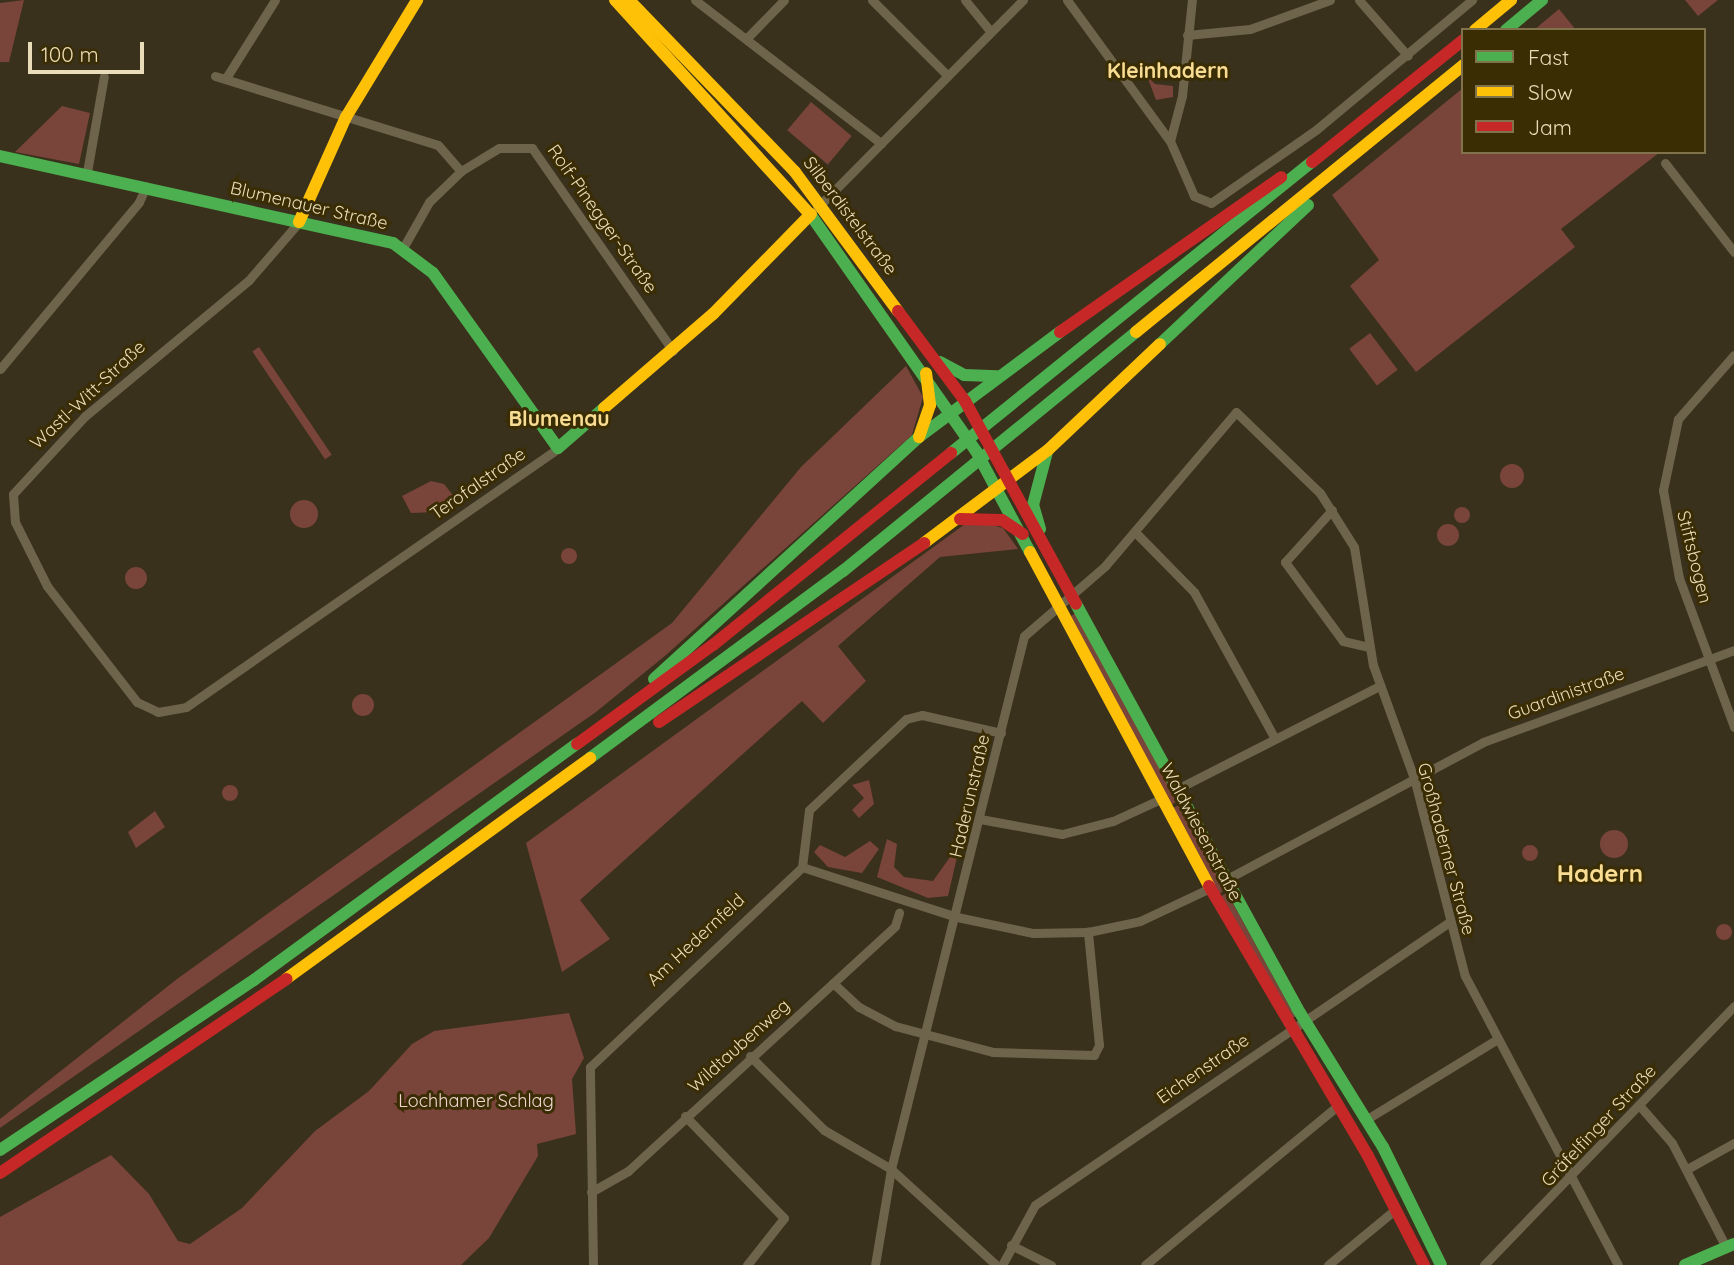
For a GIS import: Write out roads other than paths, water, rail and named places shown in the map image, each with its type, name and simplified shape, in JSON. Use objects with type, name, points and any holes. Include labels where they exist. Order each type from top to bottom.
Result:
[{"type":"main road","points":[[299,222],[346,117],[417,0]]},
{"type":"main road","name":"Silberdistelstraße","points":[[615,0],[811,214],[926,373],[951,412]]},
{"type":"main road","name":"Silberdistelstraße","points":[[629,0],[752,122],[820,204],[940,362],[1012,478]]},
{"type":"main road","points":[[1477,28],[1511,0]]},
{"type":"main road","points":[[1508,28],[1542,0]]},
{"type":"main road","points":[[0,1150],[265,972],[629,707],[851,538],[1461,42]]},
{"type":"main road","points":[[0,1173],[265,996],[620,739],[842,571],[1461,67]]},
{"type":"main road","points":[[620,739],[701,697],[998,490],[1048,450],[1384,129]]},
{"type":"main road","points":[[629,707],[669,662],[919,437],[997,376],[1232,206],[1336,143]]},
{"type":"main road","name":"Blumenauer Straße","points":[[0,156],[87,172],[403,248],[433,273],[558,448]]},
{"type":"main road","name":"Terofalstraße","points":[[558,448],[673,351],[811,214]]},
{"type":"main road","points":[[940,362],[964,376],[997,376]]},
{"type":"main road","points":[[919,437],[930,405],[926,373]]},
{"type":"main road","name":"Waldwiesenstraße","points":[[951,412],[1024,534],[1210,888],[1288,1028],[1396,1209],[1424,1265]]},
{"type":"main road","points":[[1040,529],[1033,505],[1048,450]]},
{"type":"main road","name":"Waldwiesenstraße","points":[[1012,478],[1225,880],[1303,1019],[1367,1119],[1441,1265]]},
{"type":"main road","points":[[960,519],[1002,520],[1024,534]]},
{"type":"main road","points":[[1685,1265],[1730,1246]]},
{"type":"street","points":[[226,79],[275,0]]},
{"type":"street","points":[[695,0],[881,143]]},
{"type":"street","points":[[747,38],[785,0]]},
{"type":"street","points":[[872,0],[948,76]]},
{"type":"street","points":[[965,0],[991,32]]},
{"type":"street","points":[[811,214],[1023,0]]},
{"type":"street","points":[[1067,0],[1170,141],[1194,196],[1211,203],[1408,56],[1472,0]]},
{"type":"street","points":[[1170,141],[1177,131],[1192,0]]},
{"type":"street","points":[[1187,35],[1250,29],[1330,0]]},
{"type":"street","points":[[1359,0],[1408,56]]},
{"type":"street","points":[[87,172],[104,76]]},
{"type":"street","points":[[215,76],[438,145],[461,171]]},
{"type":"street","name":"Rolf-Pinegger-Straße","points":[[403,248],[429,202],[461,171],[499,149],[532,148],[542,154],[673,351]]},
{"type":"street","points":[[1665,163],[1734,252]]},
{"type":"street","points":[[0,369],[139,202],[146,186]]},
{"type":"street","name":"Wastl-Witt-Straße","points":[[12,503],[23,480],[85,416],[249,280],[299,222]]},
{"type":"street","name":"Stiftsbogen","points":[[1734,355],[1678,419],[1664,465],[1666,523],[1706,662],[1734,727]]},
{"type":"street","name":"Großhaderner Straße","points":[[1236,412],[1332,510],[1354,547],[1369,647],[1379,686],[1414,778],[1448,923],[1496,1040],[1618,1265]]},
{"type":"street","name":"Haderunstraße","points":[[875,1265],[891,1169],[957,917],[1024,636],[1060,603],[1075,595],[1136,533],[1236,412]]},
{"type":"street","name":"Terofalstraße","points":[[12,503],[24,544],[59,606],[137,702],[165,712],[209,692],[558,448]]},
{"type":"street","points":[[0,500],[12,503]]},
{"type":"street","points":[[1332,510],[1285,562],[1343,641],[1369,647]]},
{"type":"street","points":[[1136,533],[1194,592],[1274,737]]},
{"type":"street","name":"Guardinistraße","points":[[1225,880],[1414,778],[1533,720],[1706,662],[1734,650]]},
{"type":"street","points":[[1177,789],[1274,737],[1379,686]]},
{"type":"street","points":[[1001,733],[922,715],[906,719],[808,810],[802,867],[999,929],[1088,932],[1140,921],[1210,888]]},
{"type":"street","points":[[980,819],[1062,834],[1113,821],[1163,798]]},
{"type":"street","name":"Am Hedernfeld","points":[[593,1265],[586,1082],[600,1052],[802,867]]},
{"type":"street","name":"Wildtaubenweg","points":[[592,1192],[607,1189],[895,926],[899,914]]},
{"type":"street","name":"Eichenstraße","points":[[1002,1265],[1030,1208],[1288,1028],[1448,923]]},
{"type":"street","points":[[833,983],[876,1018],[927,1035],[993,1052],[1094,1055],[1099,1045],[1088,932]]},
{"type":"street","name":"Gräfelfinger Straße","points":[[1484,1265],[1734,1006]]},
{"type":"street","points":[[1367,1119],[1496,1040]]},
{"type":"street","points":[[750,1056],[824,1130],[891,1169],[996,1265]]},
{"type":"street","points":[[1639,1105],[1662,1128],[1730,1246]]},
{"type":"street","points":[[1145,1265],[1336,1107]]},
{"type":"street","points":[[685,1116],[784,1217],[747,1265]]},
{"type":"street","points":[[1687,1169],[1734,1143]]},
{"type":"street","points":[[1328,1265],[1396,1209]]},
{"type":"street","points":[[1012,1245],[1051,1265]]},
{"type":"district","name":"Kleinhadern","points":[[1168,70]]},
{"type":"district","name":"Blumenau","points":[[559,418]]},
{"type":"district","name":"Hadern","points":[[1600,874]]},
{"type":"park label","name":"Lochhamer Schlag","points":[[476,1101]]}]
